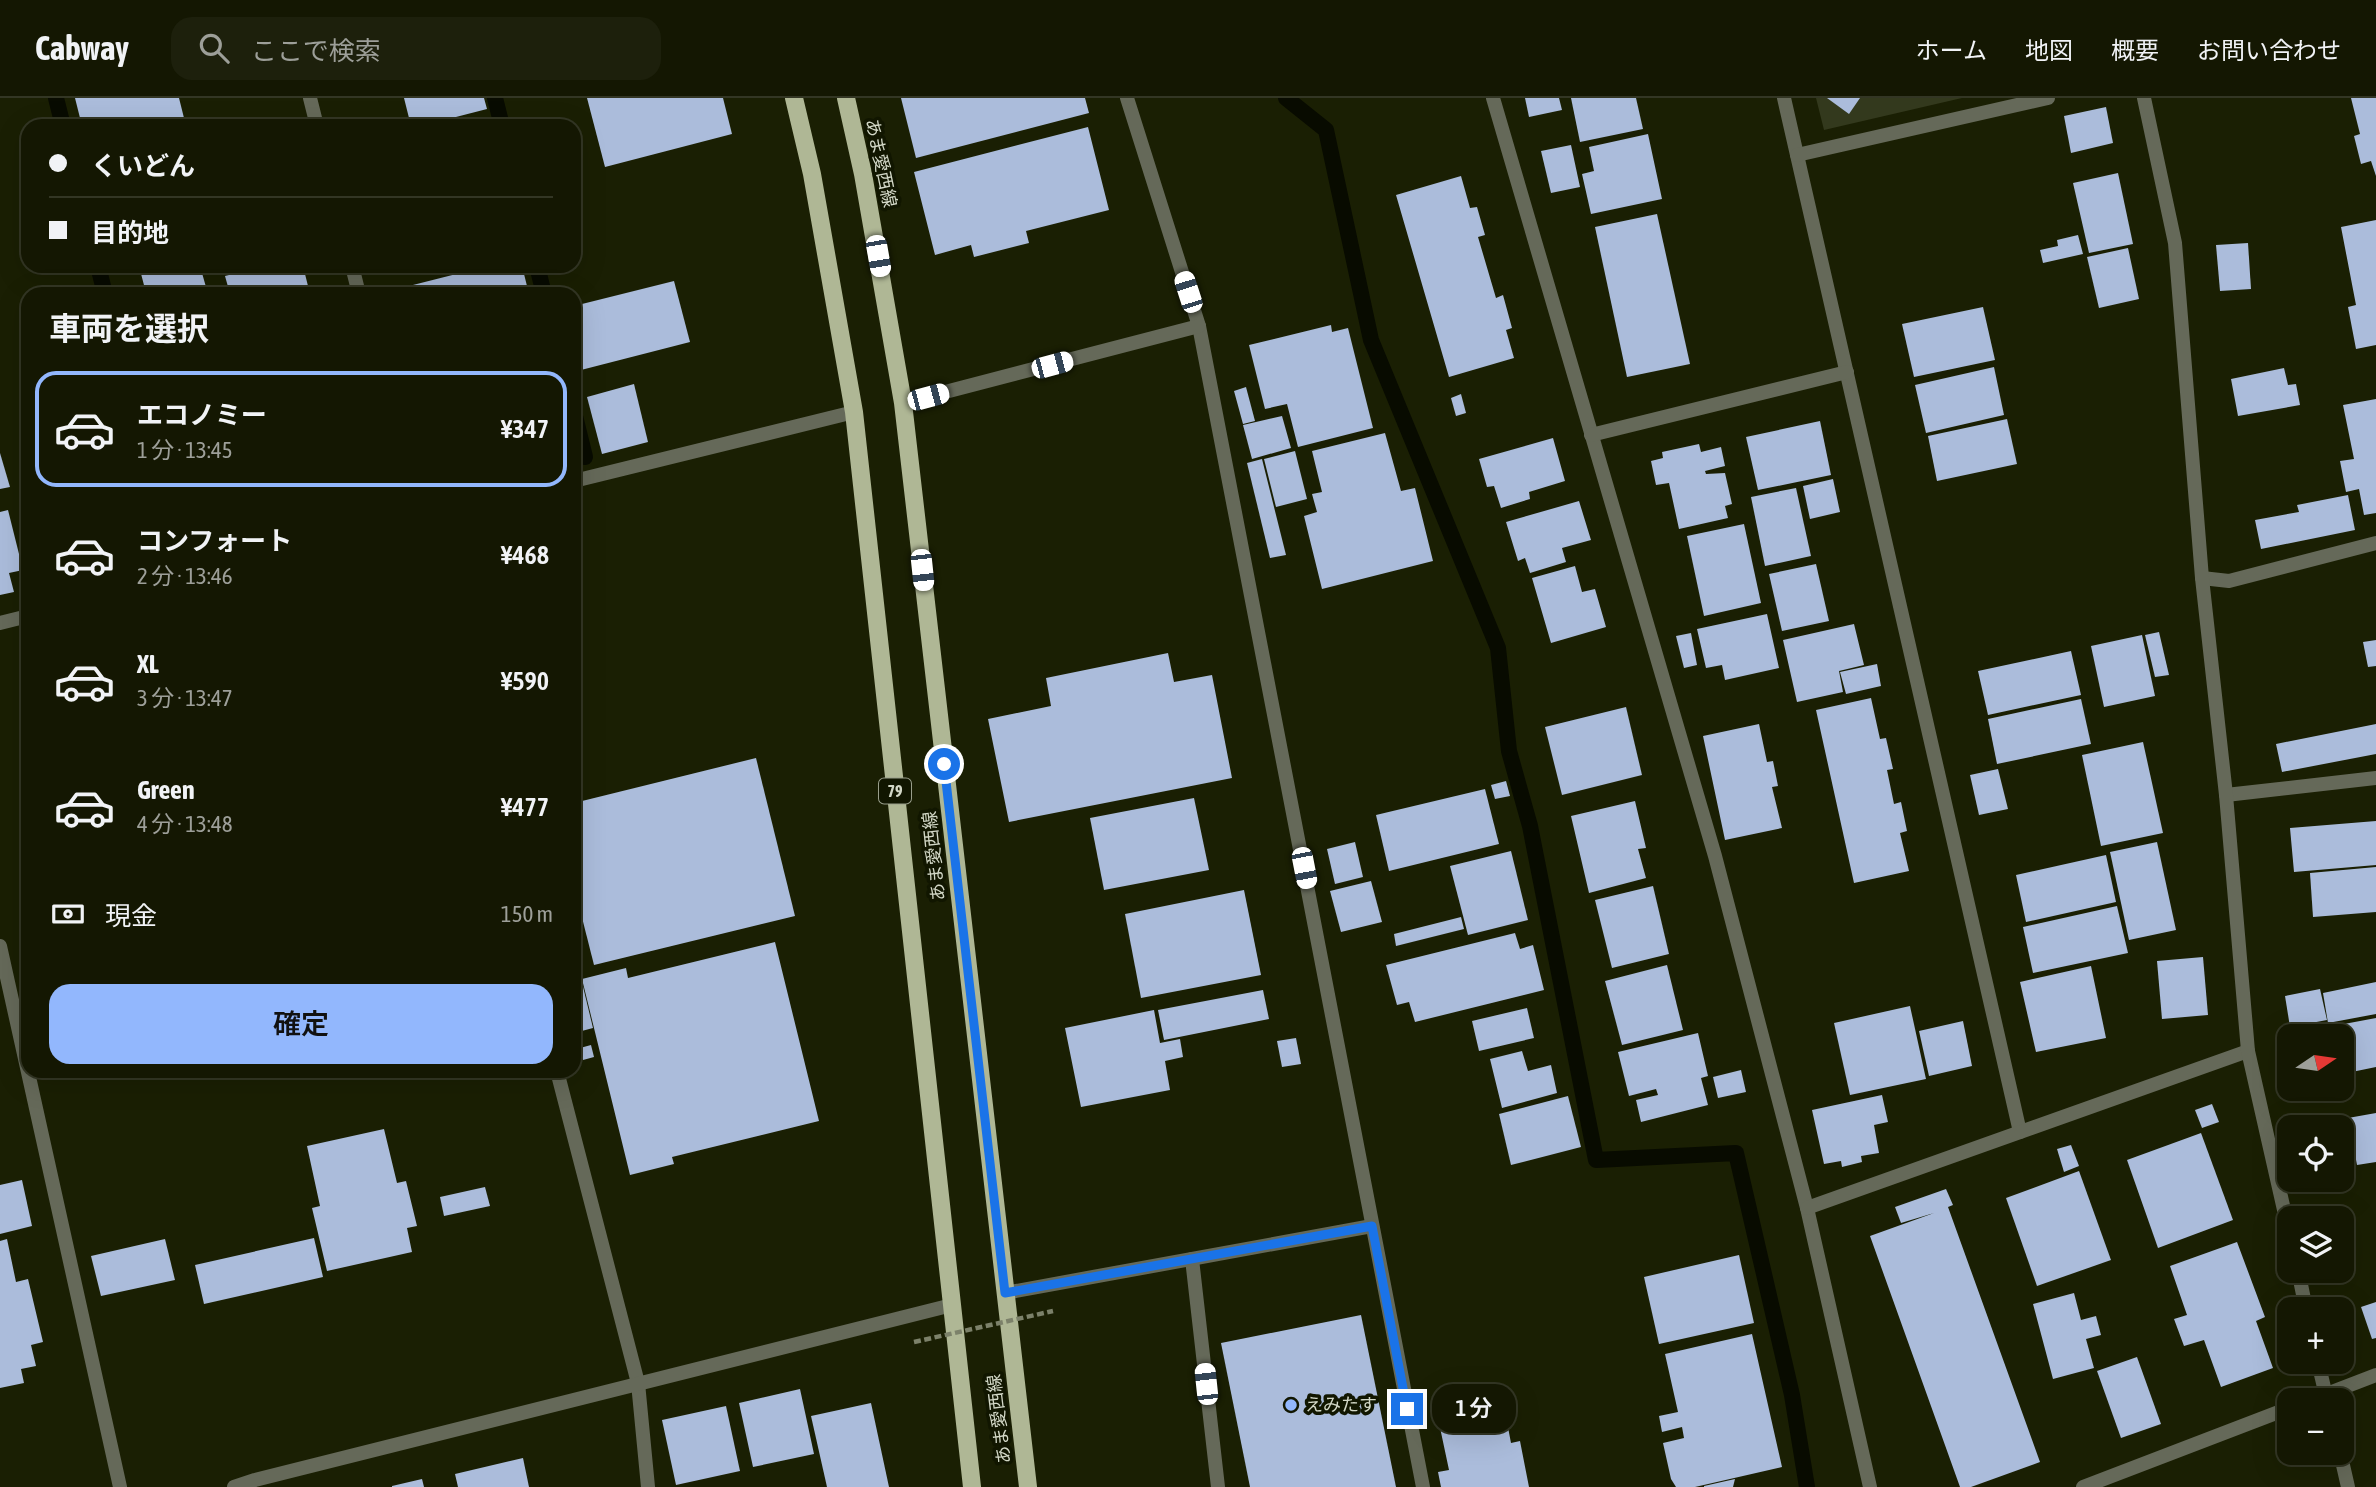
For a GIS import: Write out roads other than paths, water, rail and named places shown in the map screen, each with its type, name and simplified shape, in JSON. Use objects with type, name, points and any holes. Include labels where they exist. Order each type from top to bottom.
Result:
[{"type":"main road","name":"あま愛西線","points":[[794,98],[812,174],[854,412],[972,1487]]},
{"type":"main road","name":"あま愛西線","points":[[846,98],[863,174],[903,403],[1028,1487]]},
{"type":"street","points":[[310,98],[315,119]]},
{"type":"street","points":[[1127,98],[1199,326],[1423,1487]]},
{"type":"street","points":[[1493,98],[1715,856],[1807,1208],[1870,1487]]},
{"type":"street","points":[[1784,98],[2020,1132]]},
{"type":"street","points":[[1797,155],[2048,98]]},
{"type":"street","points":[[2144,98],[2175,243],[2202,578],[2226,795],[2248,1051],[2283,1206]]},
{"type":"street","points":[[903,403],[1199,326]]},
{"type":"street","points":[[1591,435],[1847,372]]},
{"type":"street","points":[[581,479],[854,412]]},
{"type":"street","points":[[2202,578],[2229,581],[2376,543]]},
{"type":"street","points":[[0,623],[21,618]]},
{"type":"street","points":[[2226,795],[2376,778]]},
{"type":"street","points":[[0,946],[4,982],[21,1056]]},
{"type":"street","points":[[1807,1208],[2248,1051]]},
{"type":"street","points":[[26,1078],[120,1487]]},
{"type":"street","points":[[559,1078],[638,1383],[648,1487]]},
{"type":"street","points":[[1005,1293],[1372,1226]]},
{"type":"street","points":[[1192,1259],[1218,1487]]},
{"type":"street","points":[[234,1487],[951,1305]]},
{"type":"street","points":[[2346,1388],[2376,1375]]},
{"type":"street","points":[[2083,1487],[2277,1413]]},
{"type":"street","points":[[2343,1465],[2348,1487]]},
{"type":"waterway","points":[[56,98],[61,119]]},
{"type":"waterway","points":[[495,98],[500,119]]},
{"type":"waterway","points":[[1286,98],[1326,130],[1371,340],[1498,648],[1509,751],[1530,826],[1596,1160],[1736,1153],[1792,1395],[1807,1487]]},
{"type":"waterway","points":[[100,273],[103,287]]},
{"type":"waterway","points":[[539,273],[542,287]]},
{"type":"waterway","points":[[581,441],[585,457]]},
{"type":"place","name":"えみたす","points":[[1291,1405]]}]
